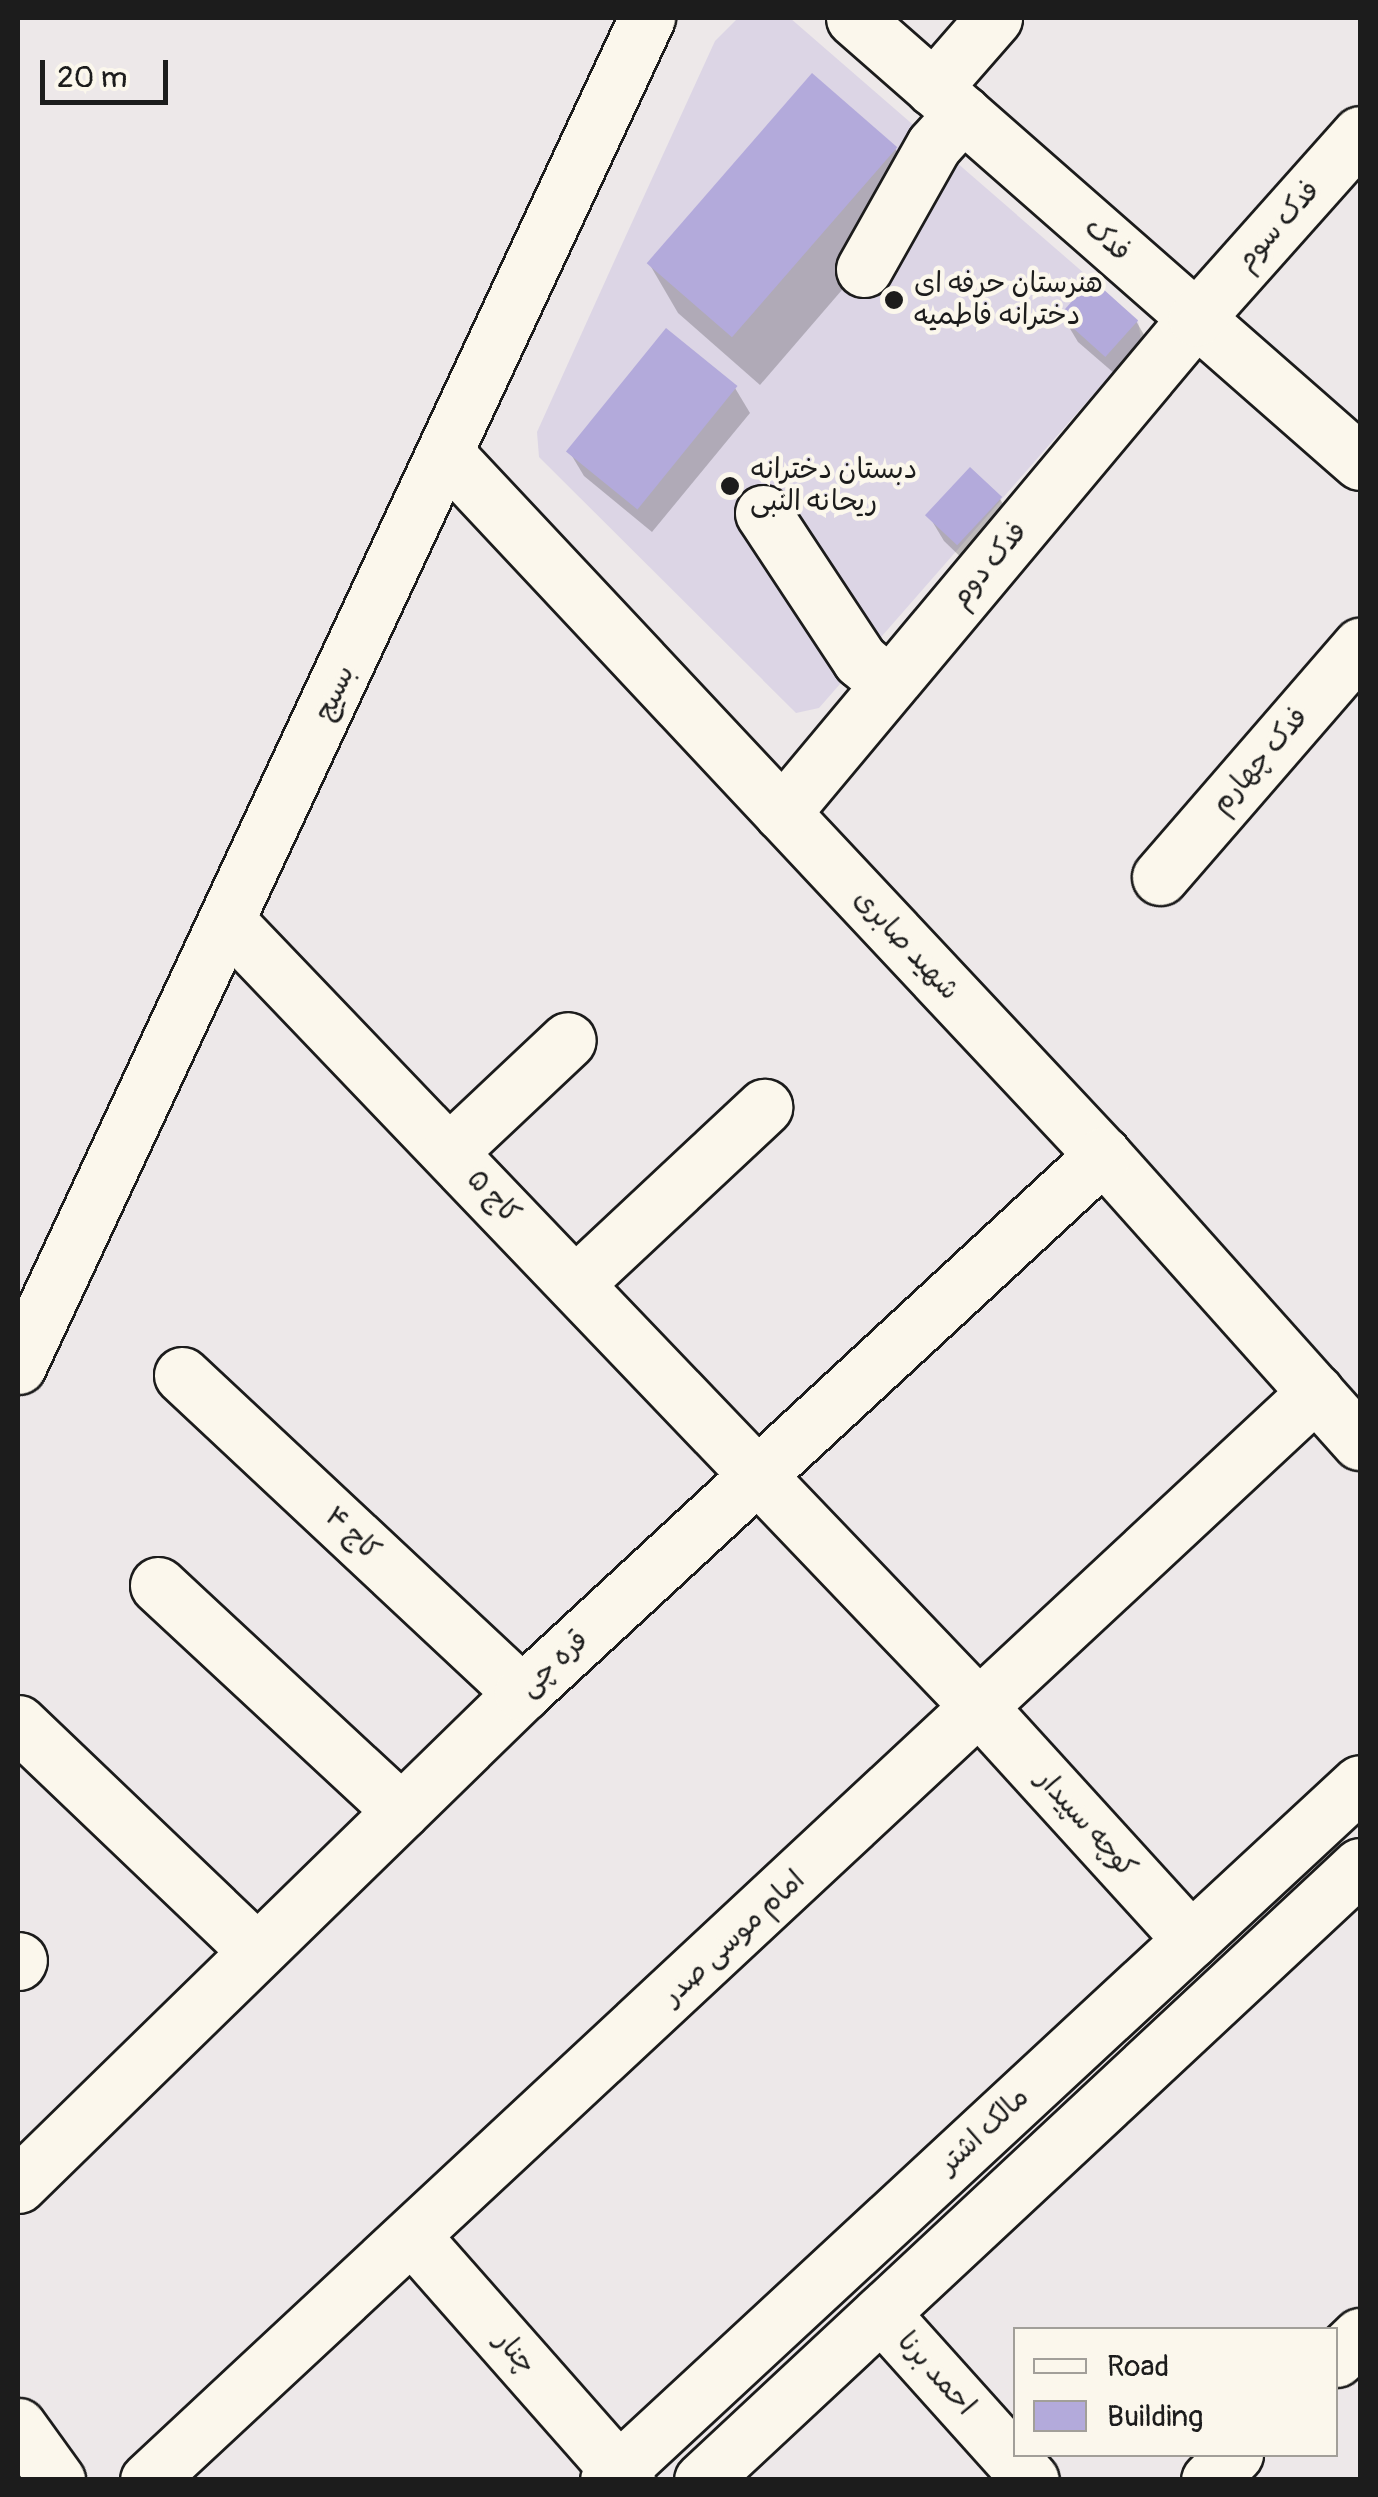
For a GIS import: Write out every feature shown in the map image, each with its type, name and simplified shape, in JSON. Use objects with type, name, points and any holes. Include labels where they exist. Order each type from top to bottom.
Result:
[{"type":"street","name":"بسیج","points":[[18,1366],[647,18]]},
{"type":"street","name":"فدک","points":[[854,18],[1360,462]]},
{"type":"street","points":[[864,269],[934,145],[948,100],[994,18]]},
{"type":"street","name":"فدک سوم","points":[[1196,318],[1360,134]]},
{"type":"street","name":"فدک دوم","points":[[782,813],[1196,318]]},
{"type":"street","name":"شهید صابری","points":[[446,454],[1103,1155],[1360,1442]]},
{"type":"street","points":[[763,513],[860,660],[889,684]]},
{"type":"street","name":"فدک چهارم","points":[[1160,877],[1360,646]]},
{"type":"street","name":"کاج ۵","points":[[227,922],[757,1473]]},
{"type":"street","points":[[450,1152],[568,1040]]},
{"type":"street","points":[[576,1284],[764,1107]]},
{"type":"street","name":"قره چی","points":[[18,2185],[522,1693],[1103,1155]]},
{"type":"street","name":"کاج ۴","points":[[182,1376],[522,1693]]},
{"type":"street","name":"امام موسی صدر","points":[[148,2480],[982,1709],[1316,1392]]},
{"type":"street","name":"کوچه سپیدار","points":[[757,1473],[982,1709],[1191,1940]]},
{"type":"street","points":[[158,1585],[401,1811]]},
{"type":"street","points":[[18,1723],[256,1951]]},
{"type":"street","name":"مالک اشتر","points":[[618,2476],[1360,1783]]},
{"type":"street","points":[[702,2480],[1360,1866]]},
{"type":"street","name":"چنار","points":[[412,2236],[618,2476]]},
{"type":"street","name":"احمد برنا","points":[[881,2313],[1031,2480]]},
{"type":"street","points":[[1338,2358],[1360,2336]]},
{"type":"street","points":[[18,2426],[57,2480]]},
{"type":"street","points":[[1209,2480],[1232,2457]]},
{"type":"shaded area","name":"هنرستان حرفه ای دخترانه فاطمیه","points":[[738,18],[790,18],[1138,320],[1141,340],[819,708],[796,713],[539,457],[537,432],[618,253],[715,41]]},
{"type":"building","points":[[812,73],[897,147],[732,337],[647,263]]},
{"type":"building","points":[[1092,279],[1138,320],[1105,357],[1059,315]]},
{"type":"building","points":[[666,328],[737,386],[637,509],[566,452]]},
{"type":"building","points":[[970,467],[1002,497],[957,545],[925,515]]},
{"type":"place","name":"هنرستان حرفه ای دخترانه فاطمیه","points":[[894,300]]},
{"type":"place","name":"دبستان دخترانه ریحانه النبی","points":[[730,486]]}]
